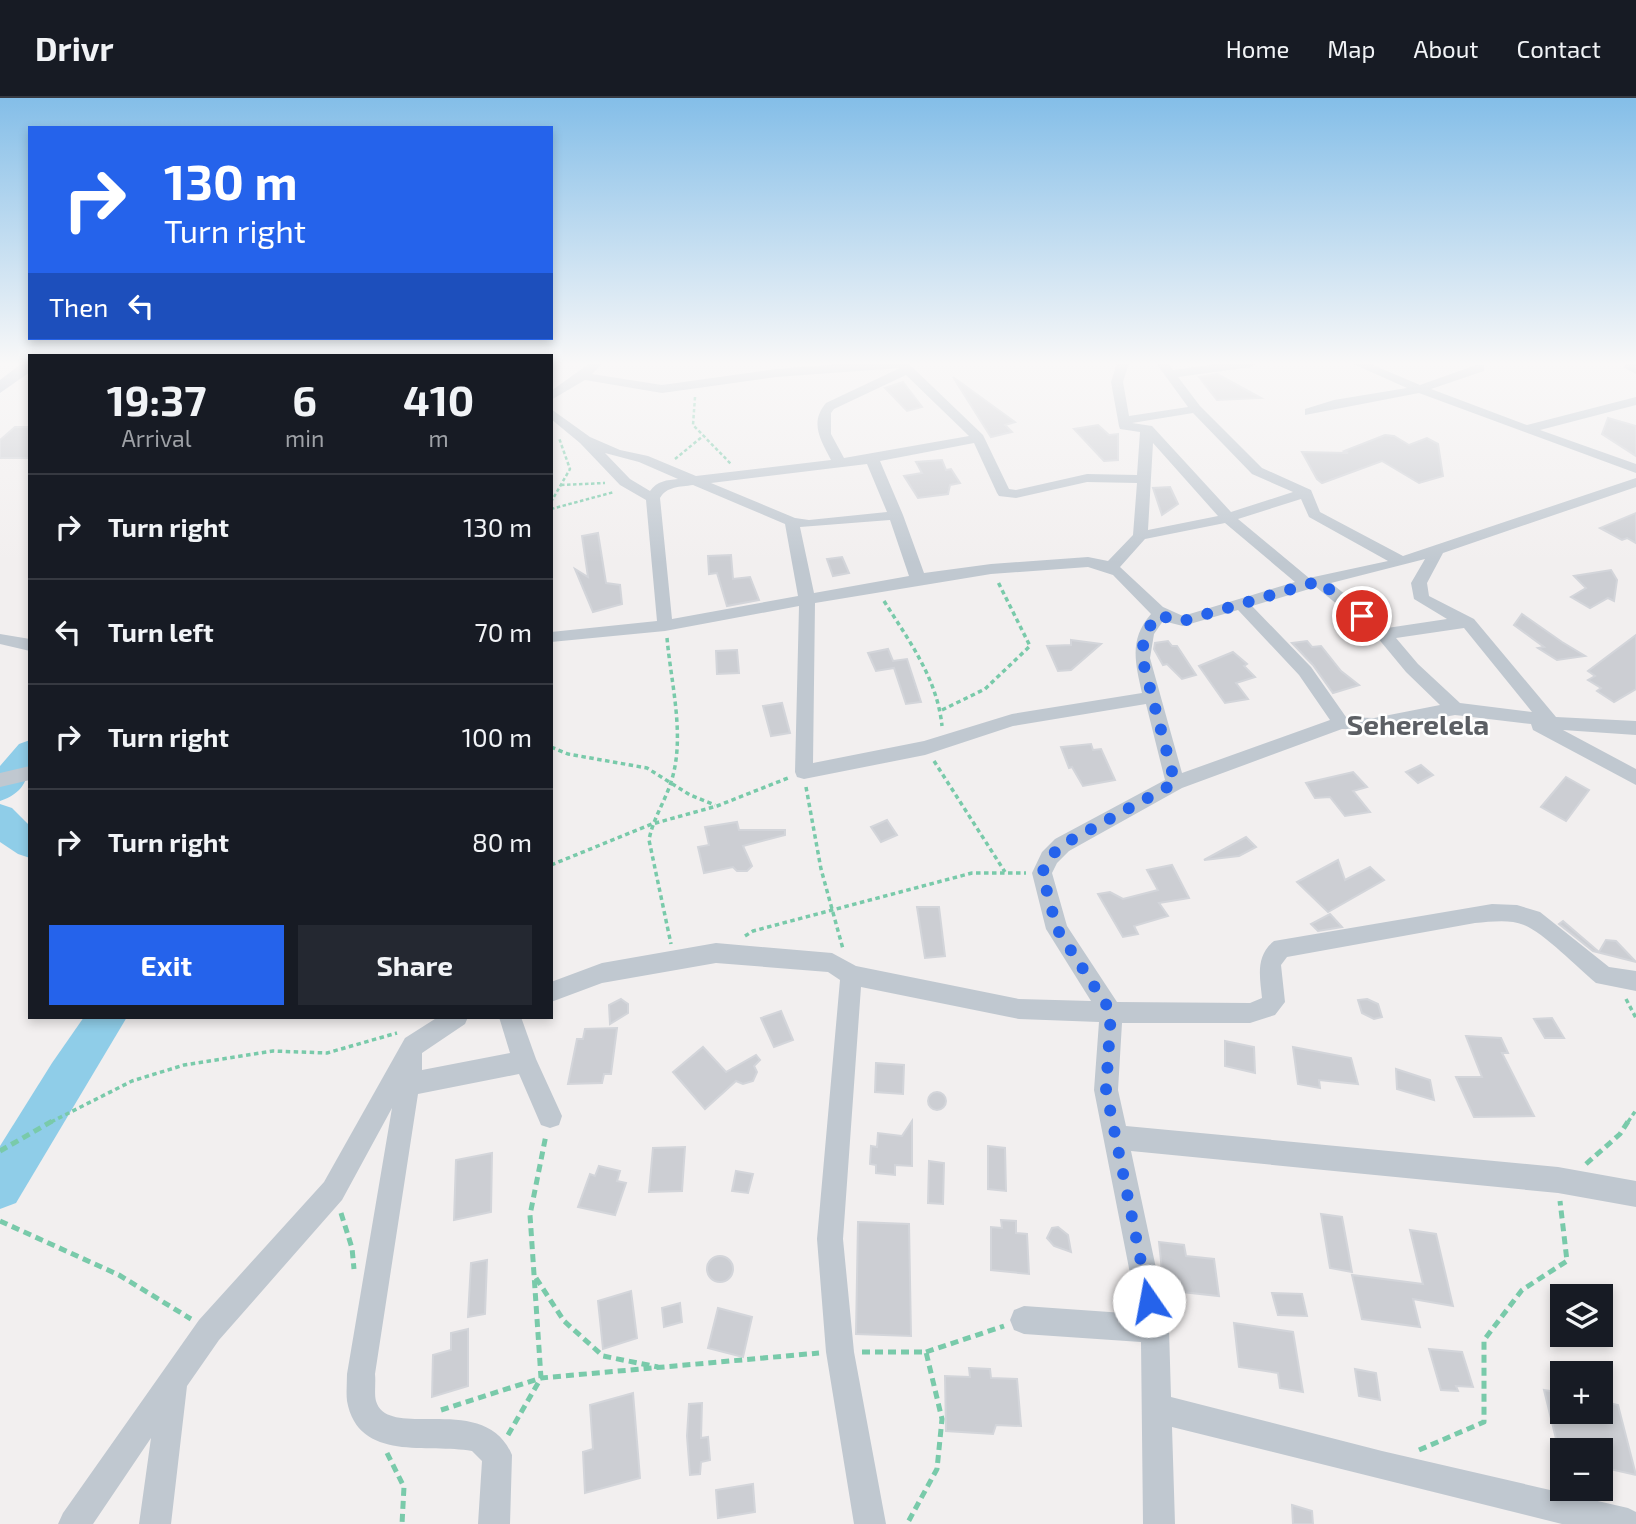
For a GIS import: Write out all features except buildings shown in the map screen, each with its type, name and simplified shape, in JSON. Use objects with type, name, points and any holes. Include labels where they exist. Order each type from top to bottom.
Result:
[{"type":"street","points":[[572,430],[611,470],[653,498]]},
{"type":"street","points":[[824,430],[840,464]]},
{"type":"street","points":[[969,430],[978,438],[1001,490],[1009,494],[1087,478],[1142,479]]},
{"type":"street","points":[[1140,537],[1147,430]]},
{"type":"street","points":[[1147,430],[1228,519],[1383,633],[1412,668],[1455,709]]},
{"type":"street","points":[[1216,430],[1257,471],[1306,493],[1314,514],[1402,562]]},
{"type":"street","points":[[1528,430],[1636,469]]},
{"type":"street","points":[[666,626],[653,498],[659,488],[873,459],[978,438]]},
{"type":"street","points":[[585,440],[616,453],[643,459],[792,522],[809,524],[896,515]]},
{"type":"street","points":[[873,459],[918,579]]},
{"type":"street","points":[[553,637],[666,626],[918,579],[991,569],[1088,562],[1120,570],[1160,614],[1171,620],[1183,621],[1313,583],[1402,562],[1636,481]]},
{"type":"street","points":[[1112,566],[1140,537],[1228,519],[1306,493]]},
{"type":"street","points":[[792,522],[807,600],[804,772],[934,745],[1012,720],[1153,697]]},
{"type":"street","points":[[1438,549],[1419,583],[1422,599],[1468,623],[1551,723]]},
{"type":"street","points":[[1242,605],[1305,671],[1341,723]]},
{"type":"street","points":[[1160,614],[1149,625],[1143,637],[1142,658],[1175,783]]},
{"type":"street","points":[[1383,633],[1401,634],[1434,625],[1468,623]]},
{"type":"street","points":[[0,639],[28,646]]},
{"type":"street","points":[[1158,1524],[1155,1329],[1106,1090],[1111,1012],[1057,929],[1042,873],[1049,858],[1062,845],[1175,783],[1341,723],[1374,724],[1455,709],[1519,715],[1551,723],[1636,728]]},
{"type":"street","points":[[1519,715],[1636,778]]},
{"type":"street","points":[[0,780],[28,773]]},
{"type":"street","points":[[553,991],[602,973],[716,953],[832,964],[851,975],[1019,1009],[1250,1013],[1267,1008],[1274,1002],[1269,959],[1273,952],[1282,948],[1475,914],[1503,912],[1529,916],[1604,976],[1613,980],[1636,981]]},
{"type":"street","points":[[851,975],[830,1239],[839,1352],[870,1524]]},
{"type":"street","points":[[74,1524],[209,1330],[333,1191],[408,1039],[453,1019]]},
{"type":"street","points":[[511,1019],[525,1062],[550,1116]]},
{"type":"street","points":[[408,1039],[408,1085],[361,1374],[363,1407],[370,1419],[383,1428],[403,1434],[458,1433],[480,1438],[497,1455],[494,1524]]},
{"type":"street","points":[[408,1085],[525,1062]]},
{"type":"street","points":[[1115,1137],[1558,1180],[1636,1194]]},
{"type":"street","points":[[1024,1320],[1155,1329]]},
{"type":"street","points":[[155,1524],[173,1383]]},
{"type":"street","points":[[1155,1408],[1382,1466],[1628,1524]]},
{"type":"path","points":[[697,430],[743,476]]},
{"type":"path","points":[[553,499],[570,468],[559,436]]},
{"type":"path","points":[[561,485],[629,484]]},
{"type":"path","points":[[553,508],[629,484]]},
{"type":"path","points":[[942,710],[985,689],[1030,646],[991,569]]},
{"type":"path","points":[[877,588],[925,669],[942,710],[934,745],[1004,872]]},
{"type":"path","points":[[666,626],[678,750],[672,781],[652,824],[649,840],[674,960]]},
{"type":"path","points":[[553,748],[568,754],[648,768],[691,795],[717,806]]},
{"type":"path","points":[[553,864],[652,824],[717,806],[804,772],[813,838],[830,911],[851,975]]},
{"type":"path","points":[[716,953],[753,931],[972,873],[1042,873]]},
{"type":"path","points":[[0,1151],[80,1105],[132,1081],[184,1065],[273,1051],[327,1053],[408,1039]]},
{"type":"path","points":[[1382,1466],[1483,1422],[1484,1340],[1522,1290],[1567,1261],[1558,1180],[1581,1168],[1620,1134],[1636,1110]]},
{"type":"path","points":[[497,1455],[541,1378],[530,1215],[550,1116]]},
{"type":"path","points":[[0,1221],[119,1275],[209,1330]]},
{"type":"path","points":[[535,1277],[564,1321],[603,1356],[663,1368]]},
{"type":"path","points":[[435,1412],[541,1378],[839,1352],[926,1352],[1024,1320]]},
{"type":"path","points":[[907,1524],[937,1469],[942,1419],[926,1352]]},
{"type":"path","points":[[381,1441],[404,1487],[402,1524]]},
{"type":"waterway","points":[[0,788],[28,754]]},
{"type":"waterway","points":[[0,817],[12,832],[28,843]]},
{"type":"waterway","points":[[0,1187],[66,1077],[106,1019]]},
{"type":"district","name":"Seherelela","points":[[1418,725]]},
{"type":"route","points":[[1149,1301],[1106,1090],[1111,1012],[1057,929],[1042,873],[1049,858],[1062,845],[1175,783],[1142,658],[1143,637],[1149,625],[1160,614],[1171,620],[1183,621],[1319,581],[1362,616]]}]
